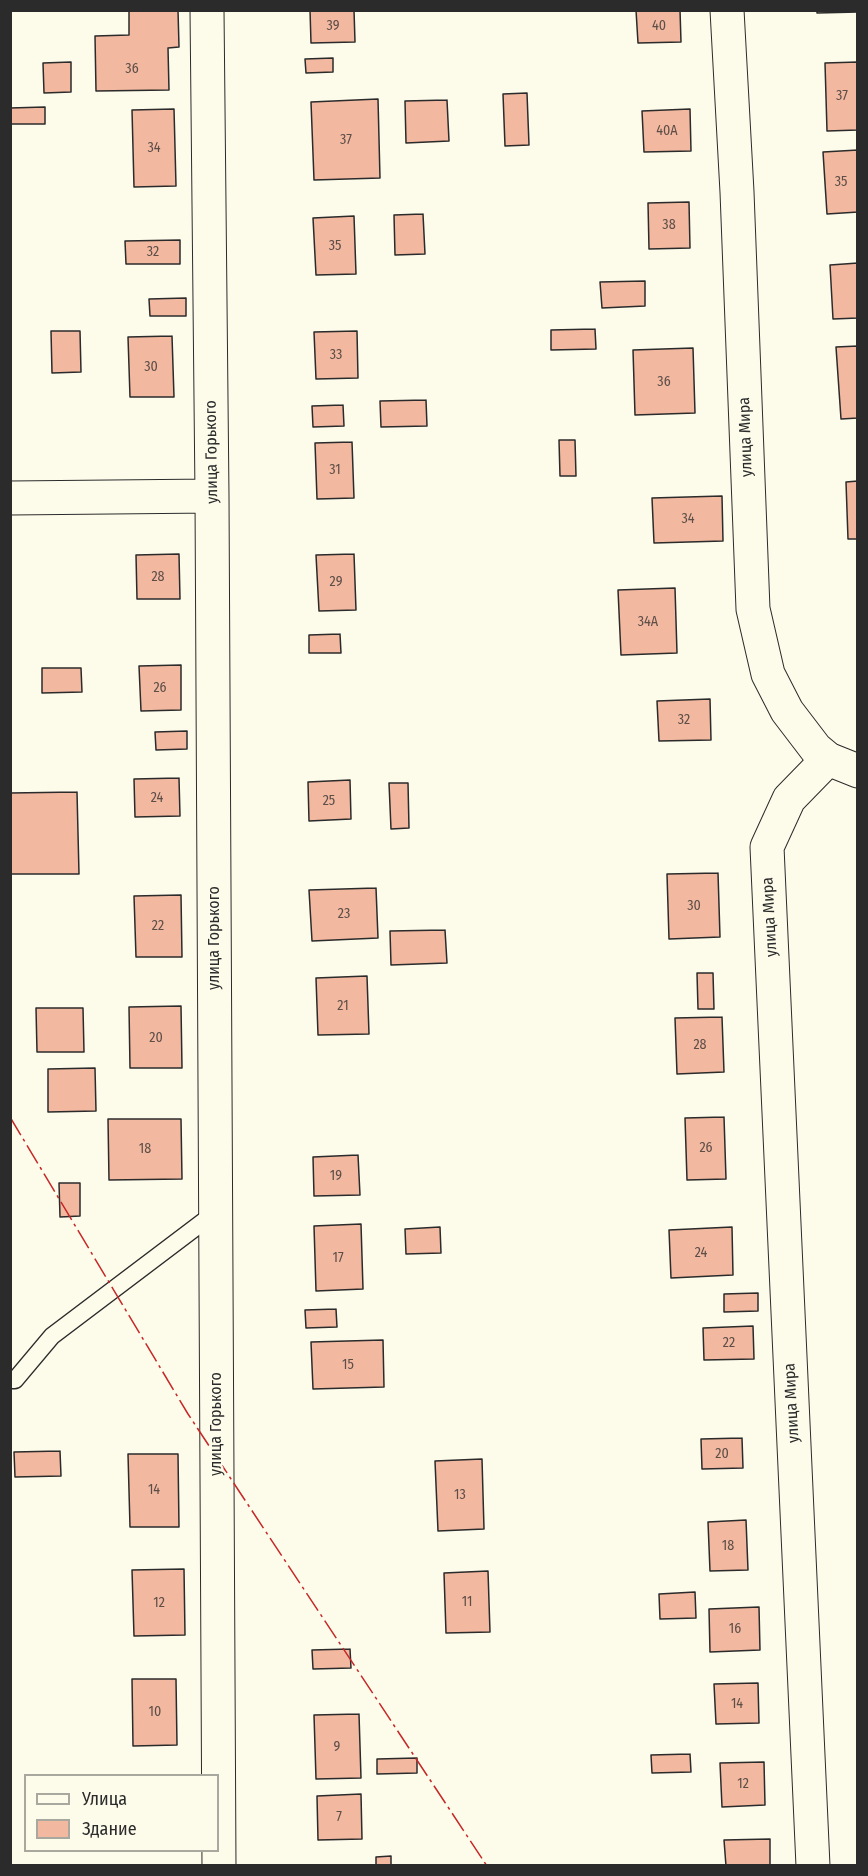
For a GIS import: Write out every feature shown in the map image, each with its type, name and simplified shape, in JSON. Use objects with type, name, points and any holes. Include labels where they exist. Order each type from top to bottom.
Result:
[{"type":"street","name":"улица Горького","points":[[207,10],[212,496],[219,1774]]},
{"type":"street","name":"улица Мира","points":[[727,10],[737,192],[753,609],[768,674],[787,711],[822,754],[789,799],[767,847],[813,1866]]},
{"type":"street","points":[[10,498],[212,496]]},
{"type":"street","points":[[822,754],[858,771]]},
{"type":"lane","points":[[10,1380],[15,1380],[52,1336],[216,1212]]},
{"type":"building","points":[[129,10],[178,10],[179,47],[168,48],[169,90],[96,91],[95,36],[129,35]]},
{"type":"building","points":[[310,10],[354,10],[355,42],[311,43]]},
{"type":"building","points":[[636,10],[680,10],[681,42],[638,43]]},
{"type":"building","points":[[817,10],[858,10],[858,12],[817,13]]},
{"type":"building","points":[[333,58],[333,72],[306,73],[305,59]]},
{"type":"building","points":[[71,62],[71,92],[44,93],[43,63]]},
{"type":"building","points":[[858,62],[858,130],[827,131],[825,63]]},
{"type":"building","points":[[527,93],[529,145],[505,146],[503,94]]},
{"type":"building","points":[[378,99],[380,178],[314,180],[311,102]]},
{"type":"building","points":[[447,100],[449,141],[406,143],[405,101]]},
{"type":"building","points":[[45,107],[45,124],[10,124],[10,108]]},
{"type":"building","points":[[174,109],[176,186],[134,187],[132,110]]},
{"type":"building","points":[[690,109],[691,151],[644,152],[642,111]]},
{"type":"building","points":[[858,150],[858,212],[827,214],[823,152]]},
{"type":"building","points":[[689,202],[690,248],[649,249],[648,203]]},
{"type":"building","points":[[423,214],[425,254],[395,255],[394,215]]},
{"type":"building","points":[[354,216],[356,274],[316,275],[313,218]]},
{"type":"building","points":[[180,240],[180,264],[126,264],[125,241]]},
{"type":"building","points":[[858,263],[858,318],[833,319],[830,265]]},
{"type":"building","points":[[645,281],[645,306],[602,308],[600,282]]},
{"type":"building","points":[[186,298],[186,316],[150,316],[149,299]]},
{"type":"building","points":[[595,329],[596,349],[551,350],[551,330]]},
{"type":"building","points":[[51,331],[80,331],[81,372],[52,373]]},
{"type":"building","points":[[357,331],[358,378],[316,379],[314,332]]},
{"type":"building","points":[[172,336],[174,397],[130,397],[128,337]]},
{"type":"building","points":[[858,346],[858,418],[841,419],[836,347]]},
{"type":"building","points":[[693,348],[695,413],[635,415],[633,350]]},
{"type":"building","points":[[426,400],[427,426],[381,427],[380,401]]},
{"type":"building","points":[[343,405],[344,426],[313,427],[312,406]]},
{"type":"building","points":[[559,440],[575,440],[576,476],[560,476]]},
{"type":"building","points":[[352,442],[354,498],[317,499],[315,443]]},
{"type":"building","points":[[858,481],[858,539],[848,539],[846,482]]},
{"type":"building","points":[[722,496],[723,541],[654,543],[652,498]]},
{"type":"building","points":[[179,554],[180,599],[137,599],[136,555]]},
{"type":"building","points":[[354,554],[356,610],[319,611],[316,555]]},
{"type":"building","points":[[675,588],[677,653],[621,655],[618,590]]},
{"type":"building","points":[[340,634],[341,653],[309,653],[309,635]]},
{"type":"building","points":[[181,665],[181,710],[141,711],[139,666]]},
{"type":"building","points":[[42,668],[81,668],[82,692],[42,693]]},
{"type":"building","points":[[710,699],[711,740],[659,741],[657,701]]},
{"type":"building","points":[[187,731],[187,749],[156,750],[155,732]]},
{"type":"building","points":[[179,778],[180,816],[135,817],[134,779]]},
{"type":"building","points":[[350,780],[351,819],[309,821],[308,782]]},
{"type":"building","points":[[389,783],[408,783],[409,828],[391,829]]},
{"type":"building","points":[[77,792],[79,874],[11,874],[10,793]]},
{"type":"building","points":[[718,873],[720,937],[669,939],[667,874]]},
{"type":"building","points":[[376,888],[378,938],[312,941],[309,890]]},
{"type":"building","points":[[181,895],[182,957],[136,957],[134,896]]},
{"type":"building","points":[[445,930],[447,963],[391,965],[390,931]]},
{"type":"building","points":[[697,973],[713,973],[714,1009],[698,1009]]},
{"type":"building","points":[[367,976],[369,1034],[318,1035],[316,978]]},
{"type":"building","points":[[181,1006],[182,1068],[130,1068],[129,1007]]},
{"type":"building","points":[[36,1008],[83,1008],[84,1052],[37,1052]]},
{"type":"building","points":[[722,1017],[724,1072],[677,1074],[675,1018]]},
{"type":"building","points":[[95,1068],[96,1111],[48,1112],[48,1069]]},
{"type":"building","points":[[724,1117],[726,1179],[687,1180],[685,1118]]},
{"type":"building","points":[[108,1119],[181,1119],[182,1179],[109,1180]]},
{"type":"building","points":[[358,1155],[360,1195],[314,1196],[313,1157]]},
{"type":"building","points":[[59,1183],[80,1183],[80,1216],[60,1217]]},
{"type":"building","points":[[361,1224],[363,1289],[316,1291],[314,1226]]},
{"type":"building","points":[[440,1227],[441,1253],[406,1254],[405,1229]]},
{"type":"building","points":[[732,1227],[733,1275],[671,1278],[669,1230]]},
{"type":"building","points":[[758,1293],[758,1311],[724,1312],[724,1294]]},
{"type":"building","points":[[336,1309],[337,1327],[306,1328],[305,1310]]},
{"type":"building","points":[[753,1326],[754,1359],[704,1360],[703,1328]]},
{"type":"building","points":[[383,1340],[384,1387],[313,1389],[311,1342]]},
{"type":"building","points":[[742,1438],[743,1468],[702,1469],[701,1439]]},
{"type":"building","points":[[60,1451],[61,1476],[15,1477],[14,1452]]},
{"type":"building","points":[[128,1454],[178,1454],[179,1527],[130,1527]]},
{"type":"building","points":[[482,1459],[484,1529],[438,1531],[435,1461]]},
{"type":"building","points":[[746,1520],[748,1570],[710,1571],[708,1522]]},
{"type":"building","points":[[184,1569],[185,1635],[134,1636],[132,1570]]},
{"type":"building","points":[[488,1571],[490,1632],[446,1633],[444,1573]]},
{"type":"building","points":[[695,1592],[696,1618],[660,1619],[659,1594]]},
{"type":"building","points":[[759,1607],[760,1650],[710,1652],[709,1609]]},
{"type":"building","points":[[350,1649],[351,1668],[313,1669],[312,1650]]},
{"type":"building","points":[[132,1679],[176,1679],[177,1745],[133,1746]]},
{"type":"building","points":[[758,1683],[759,1723],[716,1724],[714,1684]]},
{"type":"building","points":[[359,1714],[361,1778],[316,1779],[314,1715]]},
{"type":"building","points":[[690,1754],[691,1772],[652,1773],[651,1755]]},
{"type":"building","points":[[417,1758],[417,1773],[377,1774],[377,1759]]},
{"type":"building","points":[[764,1762],[765,1805],[722,1807],[720,1763]]},
{"type":"building","points":[[361,1794],[362,1839],[318,1840],[317,1796]]},
{"type":"building","points":[[770,1839],[770,1866],[726,1866],[724,1840]]},
{"type":"building","points":[[391,1856],[391,1866],[376,1866],[376,1857]]},
{"type":"power","points":[[10,1117],[188,1414],[487,1866]]}]
